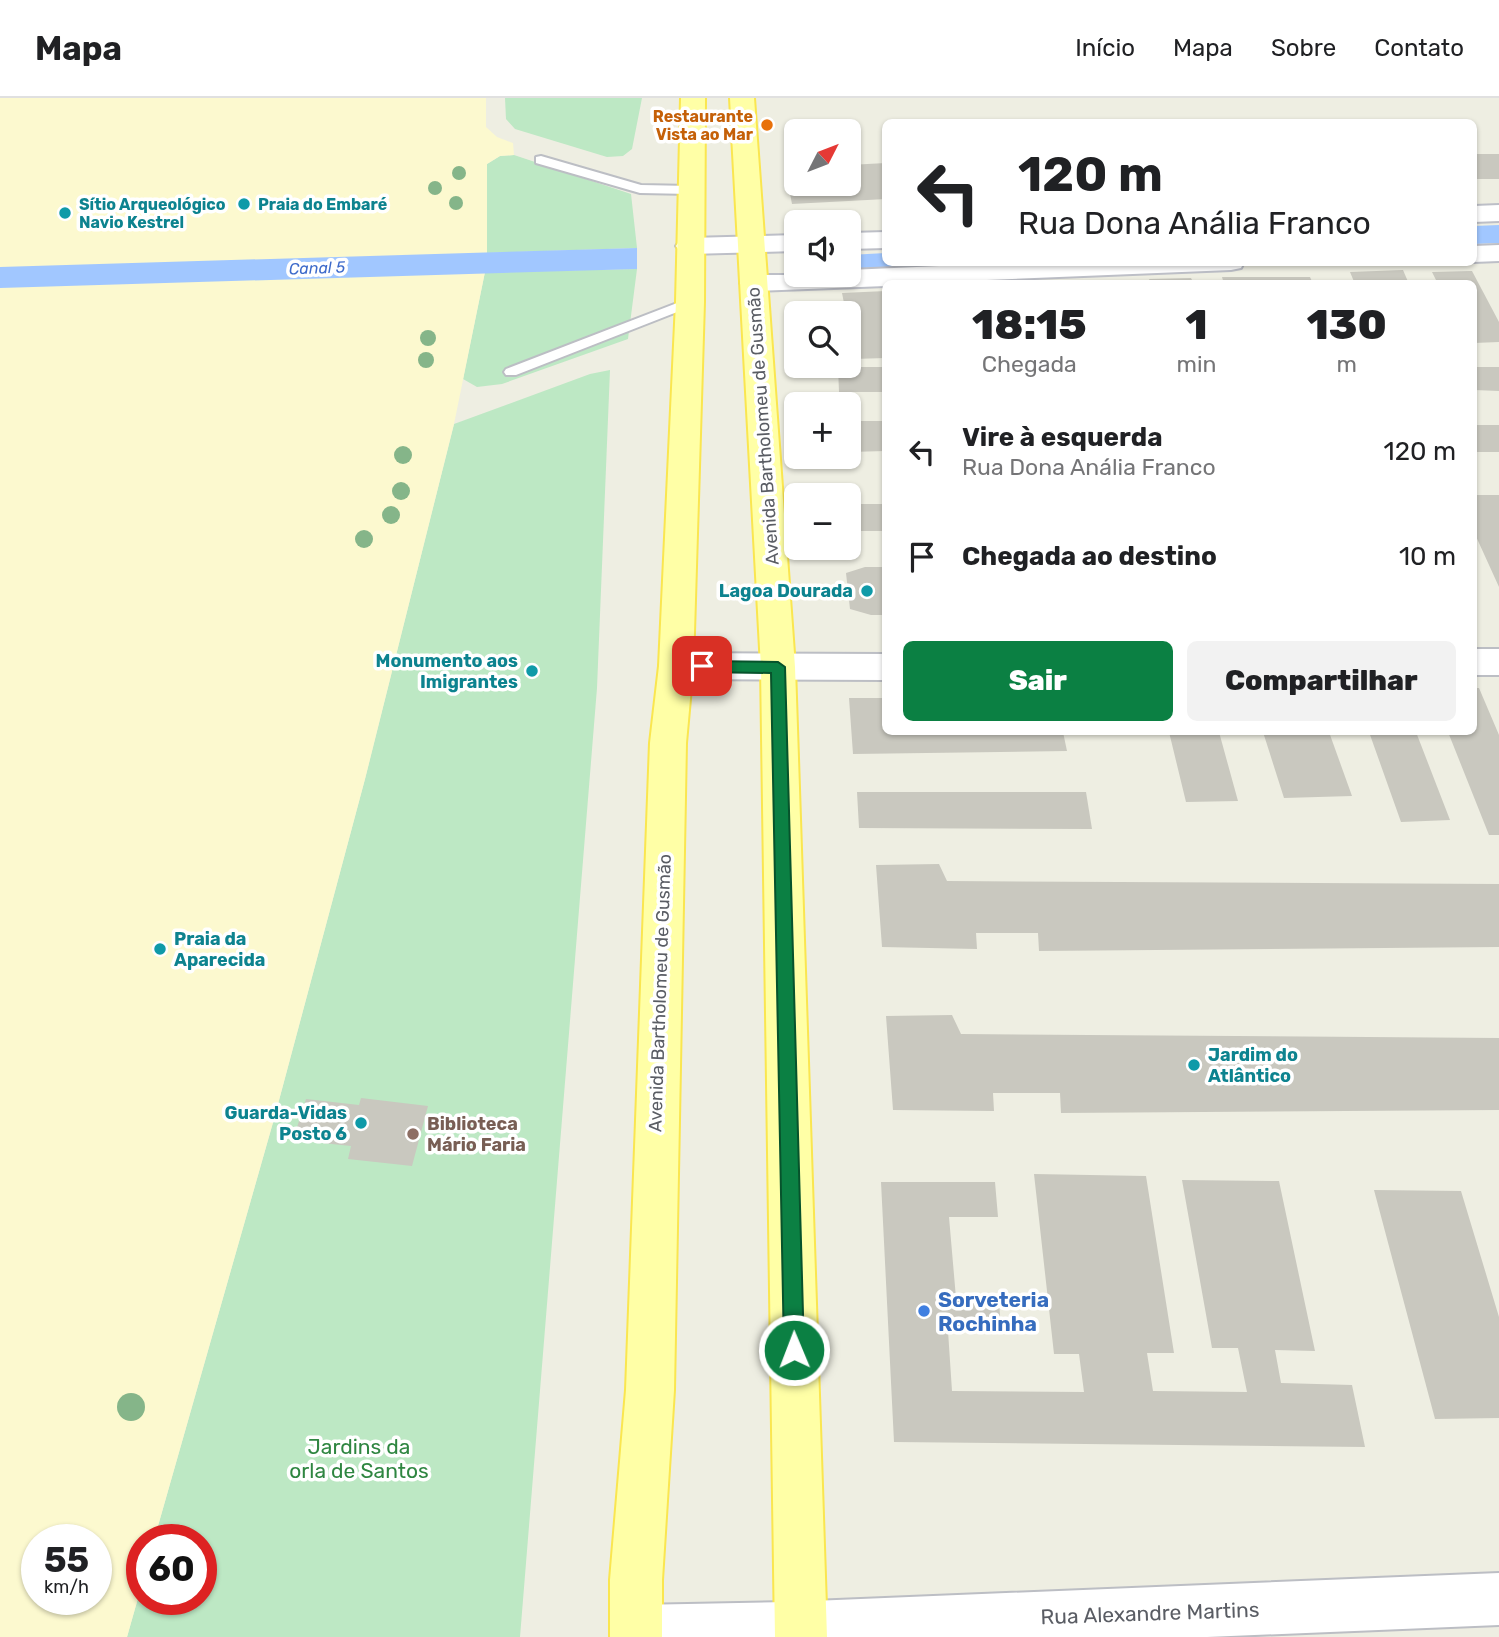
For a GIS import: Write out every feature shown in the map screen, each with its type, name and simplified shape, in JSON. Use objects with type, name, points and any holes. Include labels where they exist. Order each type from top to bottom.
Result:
[{"type":"main road","name":"Avenida Bartholomeu de Gusmão","points":[[636,1634],[636,1580],[650,1390],[668,743],[676,666],[690,302],[693,98]]},
{"type":"main road","name":"Avenida Bartholomeu de Gusmão","points":[[742,98],[778,667],[801,1632]]},
{"type":"main road","points":[[742,98],[748,98]]},
{"type":"main road","points":[[1477,214],[1499,213]]},
{"type":"main road","points":[[861,241],[882,240]]},
{"type":"main road","points":[[690,246],[784,244]]},
{"type":"main road","points":[[1477,254],[1499,253]]},
{"type":"main road","points":[[754,283],[1140,266]]},
{"type":"main road","points":[[1477,662],[1499,662]]},
{"type":"main road","points":[[676,666],[882,667]]},
{"type":"main road","name":"Rua Alexandre Martins","points":[[636,1634],[801,1632],[1499,1599]]},
{"type":"lane","points":[[541,160],[640,189],[691,190]]},
{"type":"lane","points":[[511,372],[690,302]]},
{"type":"green space","points":[[505,98],[642,98],[632,149],[623,156],[607,157],[515,129],[506,119]]},
{"type":"green space","points":[[514,155],[631,194],[637,248],[487,253],[487,164],[500,156]]},
{"type":"green space","points":[[637,269],[628,339],[502,384],[477,387],[463,379],[485,272]]},
{"type":"green space","name":"Jardins da orla de Santos","points":[[610,370],[597,688],[520,1637],[127,1637],[133,1615],[217,1615],[217,1524],[159,1524],[274,1119],[365,779],[454,424],[590,374]]},
{"type":"sand","name":"Praia da Aparecida","points":[[0,98],[486,98],[486,127],[497,137],[513,143],[514,155],[500,156],[487,164],[487,262],[454,424],[365,779],[274,1119],[159,1524],[126,1524],[126,1615],[133,1615],[127,1637],[0,1637]]},
{"type":"water","points":[[637,248],[637,269],[0,288],[0,267]]},
{"type":"building","points":[[1477,154],[1499,154],[1499,179],[1477,179]]},
{"type":"building","points":[[882,163],[882,199],[792,204],[790,196],[861,196],[861,164]]},
{"type":"building","points":[[1403,270],[1407,280],[1353,280],[1350,272]]},
{"type":"building","points":[[1472,271],[1477,280],[1436,280],[1432,272]]},
{"type":"building","points":[[1222,277],[1310,277],[1311,280],[1223,280]]},
{"type":"building","points":[[1191,278],[1192,280],[1149,280]]},
{"type":"building","points":[[1477,280],[1499,322],[1499,342],[1477,343]]},
{"type":"building","points":[[882,291],[882,358],[861,359],[861,301],[844,301],[842,293]]},
{"type":"building","points":[[861,367],[882,367],[882,392],[839,392],[838,378],[861,378]]},
{"type":"building","points":[[1477,367],[1499,367],[1499,391],[1477,390]]},
{"type":"building","points":[[861,421],[882,421],[882,451],[861,452]]},
{"type":"building","points":[[1477,425],[1499,425],[1499,452],[1477,452]]},
{"type":"building","points":[[1477,495],[1499,495],[1499,587],[1477,539]]},
{"type":"building","points":[[861,504],[882,504],[882,531],[861,531]]},
{"type":"building","name":"Lagoa Dourada","points":[[865,567],[882,567],[882,615],[850,609],[846,573]]},
{"type":"building","points":[[1477,688],[1499,735],[1499,835],[1489,835],[1449,735],[1477,735]]},
{"type":"building","points":[[849,698],[882,698],[882,735],[1064,735],[1067,751],[853,754]]},
{"type":"building","points":[[1170,735],[1220,735],[1238,801],[1186,802]]},
{"type":"building","points":[[1264,735],[1330,735],[1352,796],[1284,798]]},
{"type":"building","points":[[1370,735],[1417,735],[1450,820],[1401,822]]},
{"type":"building","points":[[857,792],[1086,792],[1092,829],[859,828]]},
{"type":"building","points":[[939,864],[947,881],[1499,884],[1499,947],[1039,951],[1038,933],[976,933],[977,949],[882,947],[876,865]]},
{"type":"building","name":"Jardim do Atlântico","points":[[952,1015],[961,1034],[1499,1038],[1499,1110],[1061,1113],[1060,1093],[993,1093],[994,1111],[893,1110],[886,1016]]},
{"type":"building","name":"Guarda-Vidas Posto 6","points":[[361,1098],[428,1106],[412,1166],[348,1159],[351,1146],[293,1140],[306,1099],[359,1105]]},
{"type":"building","points":[[1034,1174],[1146,1176],[1174,1353],[1147,1353],[1153,1391],[1247,1392],[1238,1348],[1212,1348],[1182,1180],[1279,1181],[1315,1351],[1275,1350],[1281,1383],[1352,1385],[1365,1447],[894,1442],[881,1182],[995,1182],[998,1217],[949,1217],[956,1298],[999,1299],[1001,1332],[948,1331],[952,1391],[1084,1392],[1079,1354],[1054,1354]]},
{"type":"building","points":[[1374,1190],[1461,1191],[1499,1317],[1499,1418],[1435,1419]]},
{"type":"waterway","name":"Canal 5","points":[[1477,235],[1499,234]]},
{"type":"waterway","name":"Canal 5","points":[[861,263],[882,262]]},
{"type":"place","name":"Restaurante Vista ao Mar","points":[[767,125]]},
{"type":"place","name":"Praia do Embaré","points":[[244,204]]},
{"type":"place","name":"Sítio Arqueológico Navio Kestrel","points":[[65,213]]},
{"type":"place","name":"Lagoa Dourada","points":[[867,591]]},
{"type":"place","name":"Monumento aos Imigrantes","points":[[532,671]]},
{"type":"place","name":"Praia da Aparecida","points":[[160,949]]},
{"type":"place","name":"Jardim do Atlântico","points":[[1194,1065]]},
{"type":"place","name":"Guarda-Vidas Posto 6","points":[[361,1123]]},
{"type":"place","name":"Biblioteca Mário Faria","points":[[413,1134]]},
{"type":"place","name":"Sorveteria Rochinha","points":[[924,1311]]},
{"type":"route","points":[[702,666],[778,667],[794,1350]]}]
